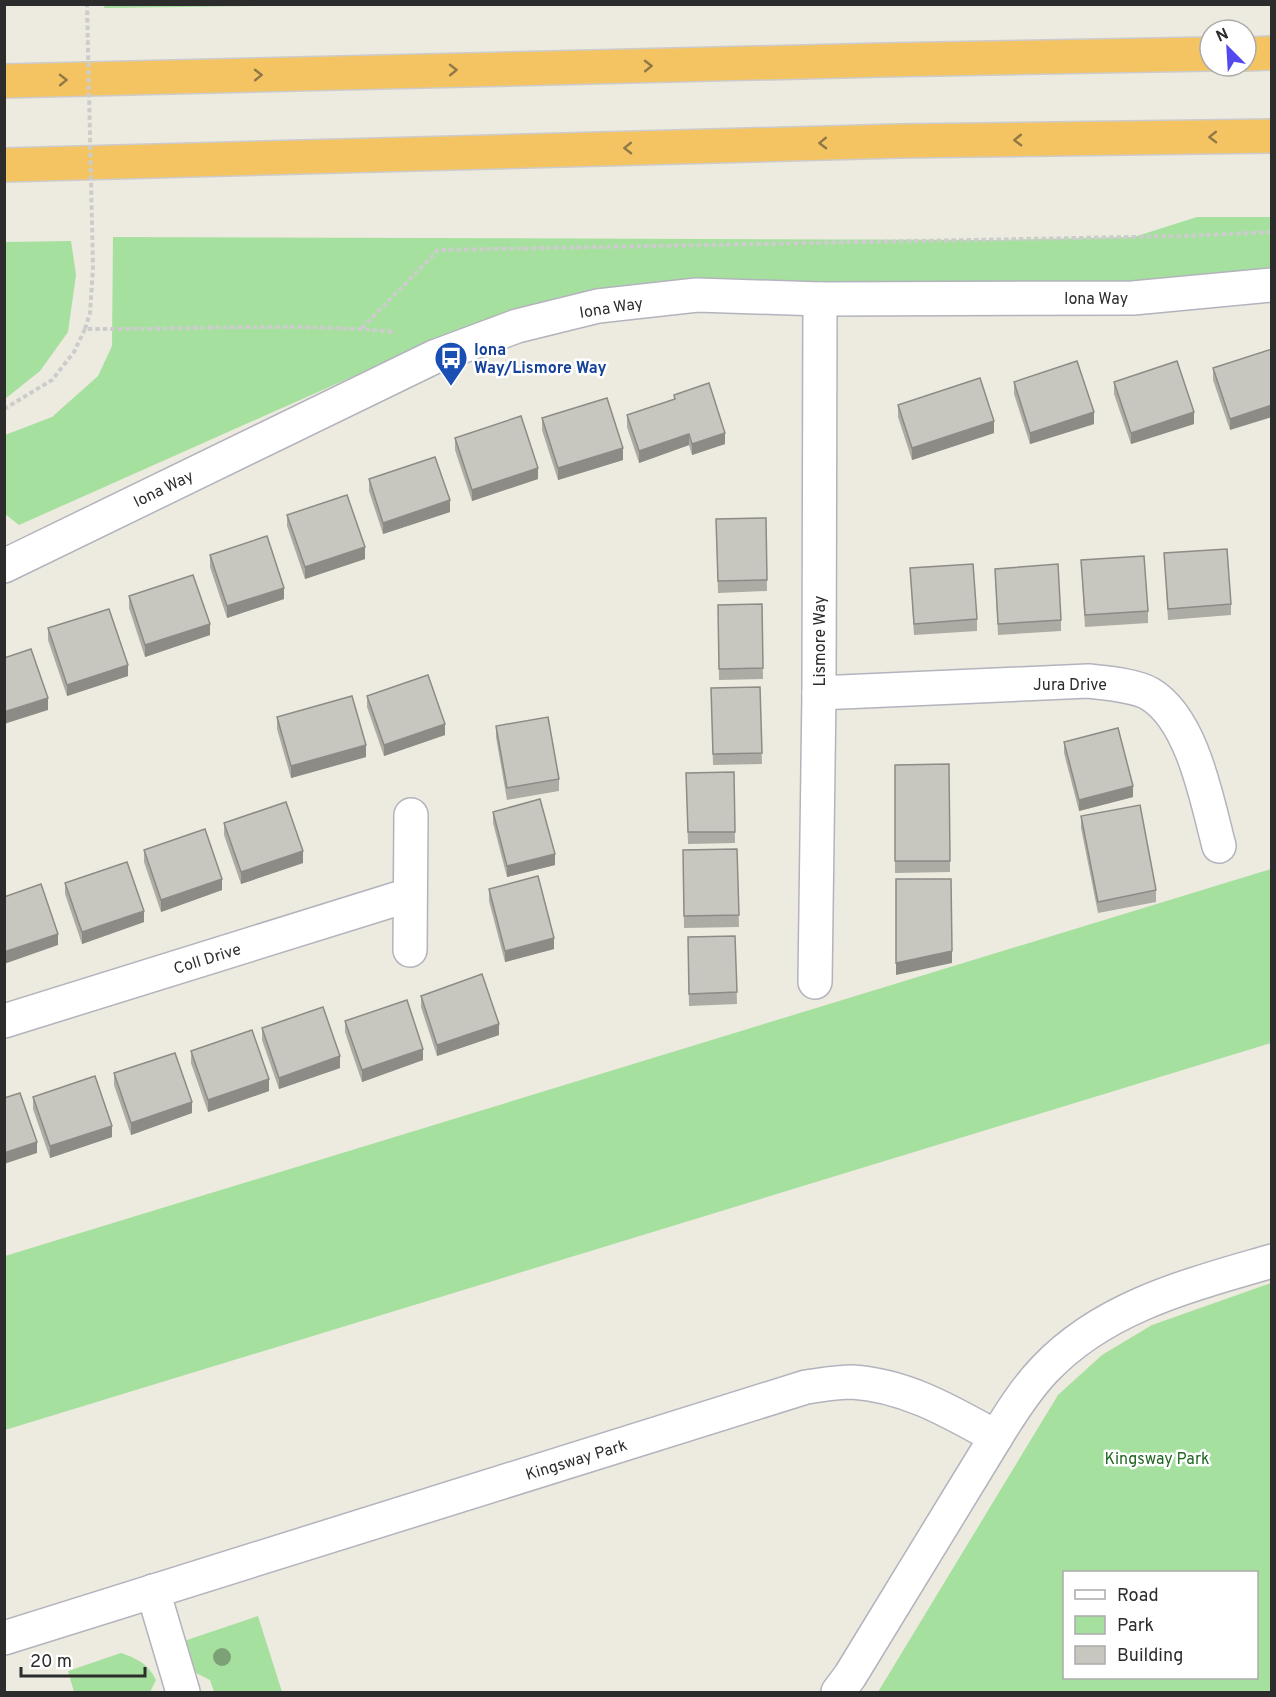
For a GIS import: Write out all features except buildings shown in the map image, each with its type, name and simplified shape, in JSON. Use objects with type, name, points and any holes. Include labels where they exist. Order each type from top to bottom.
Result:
[{"type":"highway","points":[[4,81],[1198,54]]},
{"type":"highway","points":[[4,165],[899,141],[1272,136]]},
{"type":"street","name":"Iona Way","points":[[4,566],[434,357],[517,326],[598,306],[697,295],[820,299],[1133,298],[1272,285]]},
{"type":"street","name":"Lismore Way","points":[[815,982],[819,693],[820,299]]},
{"type":"street","name":"Jura Drive","points":[[819,693],[1088,681],[1118,684],[1150,694],[1169,712],[1185,735],[1197,764],[1219,846]]},
{"type":"street","points":[[410,950],[411,815]]},
{"type":"street","name":"Coll Drive","points":[[4,1021],[409,895]]},
{"type":"street","points":[[838,1692],[996,1437],[1019,1401],[1043,1370],[1071,1344],[1104,1322],[1143,1302],[1184,1287],[1272,1261]]},
{"type":"street","name":"Kingsway Park","points":[[4,1638],[806,1387],[852,1382],[894,1389],[940,1406],[996,1437]]},
{"type":"street","points":[[153,1591],[183,1692]]},
{"type":"path","points":[[4,409],[52,380],[74,352],[85,330],[90,313],[93,267],[87,4]]},
{"type":"path","points":[[362,328],[438,250],[1184,236],[1272,232]]},
{"type":"path","points":[[85,330],[362,328],[403,333],[416,337],[426,345],[434,357]]},
{"type":"green space","points":[[105,4],[340,4],[340,5],[104,8]]},
{"type":"green space","points":[[1197,217],[1271,217],[1271,278],[988,286],[500,322],[399,356],[19,525],[5,514],[5,435],[52,417],[98,376],[112,346],[113,237],[998,240],[1134,237]]},
{"type":"green space","points":[[71,241],[76,275],[68,332],[40,371],[5,399],[5,242]]},
{"type":"green space","points":[[1271,869],[1271,1043],[5,1430],[5,1256]]},
{"type":"green space","name":"Kingsway Park","points":[[1271,1283],[1271,1692],[878,1692],[1058,1395],[1102,1355],[1152,1325]]},
{"type":"green space","points":[[258,1616],[282,1692],[214,1692],[210,1680],[192,1671],[181,1642]]},
{"type":"green space","points":[[121,1653],[137,1660],[150,1670],[156,1680],[150,1692],[74,1692],[68,1671]]},
{"type":"place","name":"Iona Way/Lismore Way","points":[[451,387]]}]
